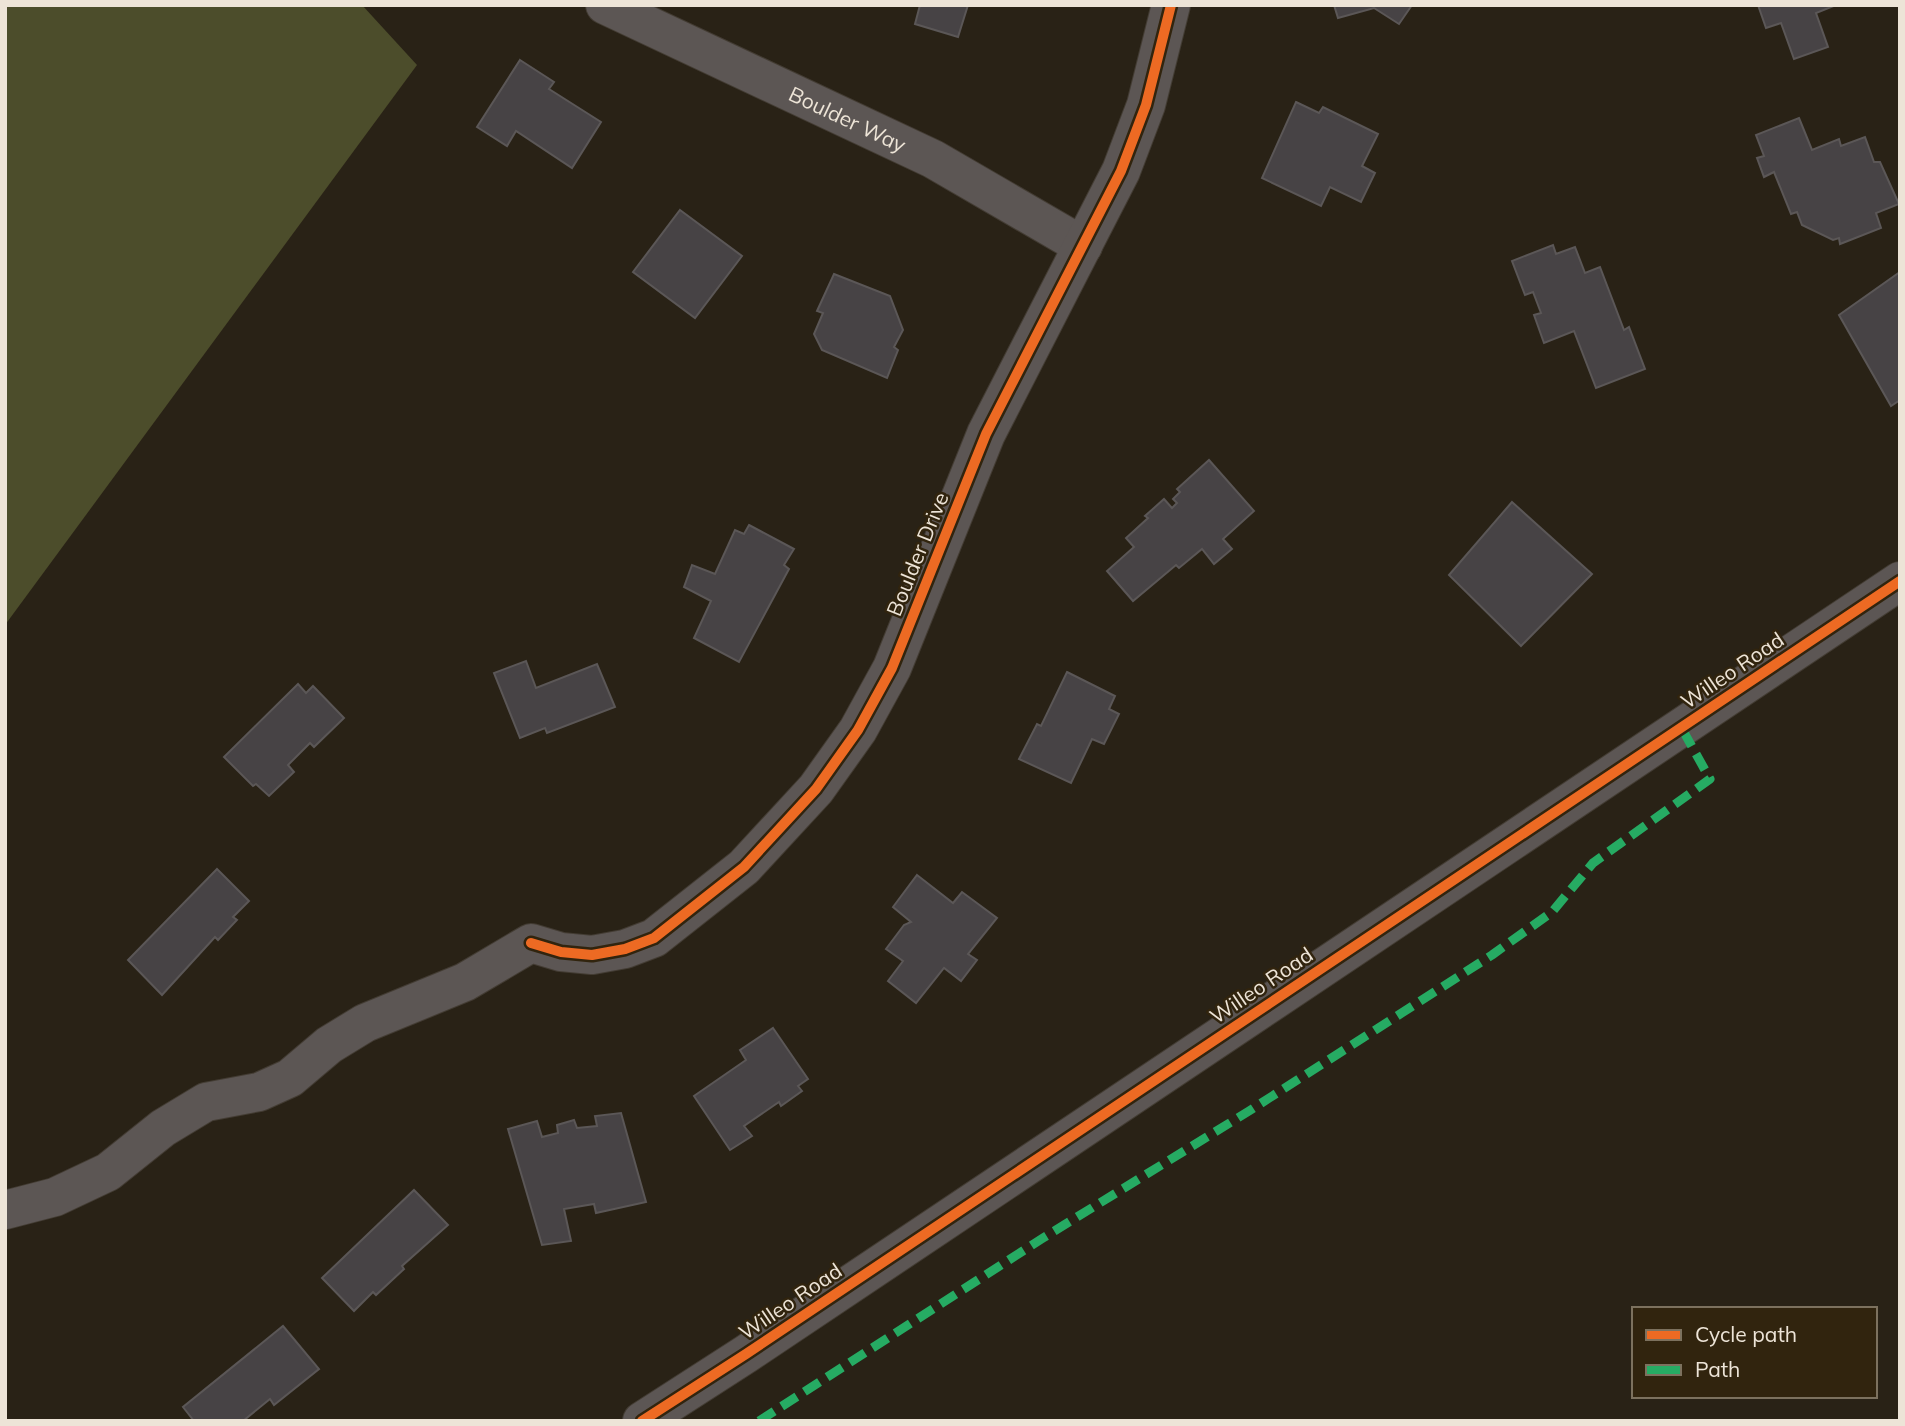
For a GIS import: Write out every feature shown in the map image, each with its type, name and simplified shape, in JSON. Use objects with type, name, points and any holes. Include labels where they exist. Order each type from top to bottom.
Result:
[{"type":"street","name":"Boulder Way","points":[[605,5],[933,159],[1083,246]]},
{"type":"street","name":"Boulder Drive","points":[[5,1210],[55,1197],[108,1172],[163,1128],[206,1102],[259,1092],[290,1078],[329,1045],[365,1023],[465,982],[531,943],[561,952],[592,955],[625,949],[654,938],[744,867],[816,789],[858,730],[892,668],[986,434],[1121,171],[1146,105],[1171,5]]},
{"type":"street","name":"Willeo Road","points":[[642,1421],[1900,581]]},
{"type":"green space","points":[[5,5],[362,5],[417,65],[5,625]]},
{"type":"building","points":[[920,5],[968,5],[958,37],[915,24]]},
{"type":"building","points":[[1334,5],[1412,5],[1399,24],[1374,8],[1338,18]]},
{"type":"building","points":[[1758,5],[1836,5],[1816,13],[1828,47],[1794,59],[1781,23],[1766,28]]},
{"type":"building","points":[[520,60],[554,82],[549,89],[601,122],[572,168],[516,131],[507,146],[477,127]]},
{"type":"building","points":[[1296,102],[1319,113],[1323,107],[1378,134],[1362,166],[1375,173],[1361,202],[1330,187],[1321,206],[1262,178]]},
{"type":"building","points":[[1799,118],[1812,150],[1839,139],[1841,146],[1865,137],[1874,162],[1880,162],[1899,204],[1876,213],[1881,228],[1840,244],[1839,238],[1833,240],[1802,225],[1797,212],[1791,214],[1774,172],[1764,177],[1757,158],[1764,156],[1756,135]]},
{"type":"building","points":[[680,210],[742,256],[695,318],[633,272]]},
{"type":"building","points":[[1553,245],[1556,254],[1575,247],[1585,273],[1600,267],[1624,330],[1629,327],[1645,369],[1596,388],[1574,331],[1544,343],[1534,315],[1541,313],[1533,292],[1525,295],[1512,261]]},
{"type":"building","points":[[1900,272],[1900,400],[1891,406],[1839,315]]},
{"type":"building","points":[[834,274],[890,296],[903,330],[894,347],[898,350],[887,378],[822,350],[814,334],[823,313],[817,311]]},
{"type":"building","points":[[1209,460],[1254,511],[1223,539],[1232,549],[1214,564],[1202,549],[1179,568],[1176,565],[1133,601],[1107,571],[1134,547],[1126,538],[1148,518],[1145,516],[1164,499],[1172,508],[1177,503],[1173,499],[1180,492],[1177,489]]},
{"type":"building","points":[[1512,502],[1592,574],[1521,646],[1449,575]]},
{"type":"building","points":[[749,525],[794,549],[784,565],[789,569],[739,662],[694,638],[711,601],[684,587],[692,565],[715,574],[735,530],[744,534]]},
{"type":"building","points":[[526,661],[536,688],[597,664],[615,707],[547,733],[545,728],[520,738],[494,673]]},
{"type":"building","points":[[1067,672],[1115,696],[1109,709],[1119,714],[1104,744],[1092,739],[1071,783],[1019,759],[1037,724],[1041,726]]},
{"type":"building","points":[[298,684],[306,693],[313,686],[344,718],[314,747],[310,743],[288,765],[294,772],[269,796],[256,784],[253,786],[224,757]]},
{"type":"building","points":[[217,869],[249,901],[233,917],[237,920],[218,940],[215,937],[162,995],[128,960]]},
{"type":"building","points":[[917,875],[953,903],[962,892],[997,918],[968,954],[977,960],[961,981],[944,968],[916,1003],[888,981],[903,961],[886,949],[904,925],[911,922],[893,907]]},
{"type":"building","points":[[773,1028],[808,1079],[798,1086],[802,1091],[781,1106],[779,1102],[744,1126],[752,1136],[730,1150],[694,1096],[746,1060],[740,1050]]},
{"type":"building","points":[[621,1113],[646,1202],[596,1213],[594,1204],[564,1209],[571,1241],[542,1245],[508,1129],[537,1121],[542,1137],[558,1133],[557,1125],[574,1120],[577,1128],[597,1126],[595,1116]]},
{"type":"building","points":[[414,1190],[448,1225],[402,1266],[404,1269],[376,1295],[373,1292],[354,1311],[322,1278]]},
{"type":"building","points":[[283,1326],[319,1369],[274,1405],[270,1399],[243,1421],[194,1421],[183,1407]]},
{"type":"marked path","points":[[759,1421],[1043,1238],[1249,1111],[1492,955],[1552,912],[1593,863],[1710,779],[1681,727]]},
{"type":"cycle path","points":[[531,943],[561,952],[592,955],[625,949],[654,938],[744,867],[816,789],[858,730],[892,668],[986,434],[1121,171],[1146,105],[1171,5]]},
{"type":"cycle path","points":[[642,1421],[1900,581]]}]
